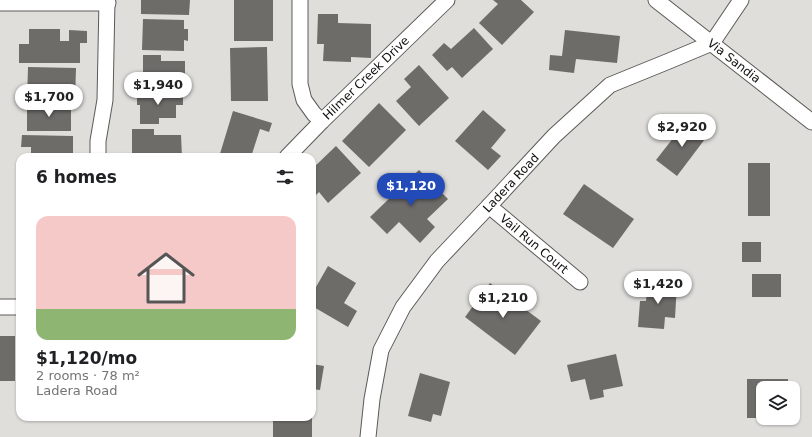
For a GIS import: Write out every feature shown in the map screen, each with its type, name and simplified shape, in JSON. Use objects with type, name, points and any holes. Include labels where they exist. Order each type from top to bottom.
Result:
[{"type":"street","points":[[300,0],[300,84],[304,100],[314,114],[322,121]]},
{"type":"street","name":"Hilmer Creek Drive","points":[[291,153],[447,0]]},
{"type":"street","name":"Via Sandia","points":[[656,0],[712,42],[812,122]]},
{"type":"street","points":[[712,42],[741,0]]},
{"type":"street","points":[[0,3],[108,2],[104,100],[98,141],[98,153]]},
{"type":"street","name":"Ladera Road","points":[[368,437],[372,399],[381,350],[403,307],[437,261],[554,136],[610,85],[712,42]]},
{"type":"street","name":"Vail Run Court","points":[[489,206],[580,282]]},
{"type":"street","points":[[0,307],[16,307]]},
{"type":"building","points":[[141,0],[190,0],[189,15],[141,14]]},
{"type":"building","points":[[234,0],[273,0],[273,41],[234,41]]},
{"type":"building","points":[[493,0],[521,0],[534,12],[502,45],[479,23],[498,4]]},
{"type":"building","points":[[318,14],[338,14],[338,23],[371,24],[371,58],[351,57],[351,62],[323,61],[324,44],[317,44]]},
{"type":"building","points":[[143,19],[184,20],[184,29],[188,29],[188,41],[184,40],[184,51],[142,50]]},
{"type":"building","points":[[474,28],[493,49],[462,78],[452,67],[447,71],[432,55],[444,43],[451,49]]},
{"type":"building","points":[[29,29],[60,29],[60,41],[69,41],[69,30],[87,31],[87,43],[80,43],[80,63],[19,63],[19,44],[29,44]]},
{"type":"building","points":[[565,30],[620,36],[617,63],[576,59],[574,73],[549,70],[550,55],[562,56]]},
{"type":"building","points":[[267,47],[268,101],[231,101],[230,48]]},
{"type":"building","points":[[143,55],[161,55],[161,61],[185,61],[185,88],[143,88]]},
{"type":"building","points":[[419,65],[449,98],[419,126],[396,101],[411,87],[404,79]]},
{"type":"building","points":[[28,67],[76,68],[75,100],[27,99]]},
{"type":"building","points":[[137,92],[183,92],[183,105],[176,105],[176,118],[159,118],[159,124],[140,124],[140,105],[137,105]]},
{"type":"building","points":[[379,103],[406,130],[369,167],[342,141]]},
{"type":"building","points":[[27,104],[71,105],[71,131],[27,131]]},
{"type":"building","points":[[483,110],[506,130],[491,148],[501,156],[488,170],[455,141]]},
{"type":"building","points":[[233,111],[272,123],[269,132],[260,129],[252,153],[220,153]]},
{"type":"building","points":[[688,119],[708,135],[677,176],[656,160]]},
{"type":"building","points":[[132,129],[154,129],[154,135],[181,135],[182,153],[132,153]]},
{"type":"building","points":[[22,135],[73,136],[73,153],[31,153],[31,147],[21,147]]},
{"type":"building","points":[[336,146],[361,173],[328,203],[319,192],[316,195],[316,165]]},
{"type":"building","points":[[748,163],[770,163],[770,216],[748,216]]},
{"type":"building","points":[[419,170],[448,199],[427,219],[435,227],[420,243],[399,222],[387,234],[370,217]]},
{"type":"building","points":[[584,184],[634,219],[613,248],[563,214]]},
{"type":"building","points":[[742,242],[761,242],[761,262],[742,262]]},
{"type":"building","points":[[328,266],[356,283],[344,303],[357,311],[348,327],[316,308],[316,287]]},
{"type":"building","points":[[752,274],[781,274],[781,297],[752,297]]},
{"type":"building","points":[[648,281],[677,283],[675,318],[665,317],[664,329],[638,327],[640,301],[646,301]]},
{"type":"building","points":[[490,283],[541,321],[515,355],[465,317]]},
{"type":"building","points":[[0,336],[15,336],[15,381],[0,381]]},
{"type":"building","points":[[616,354],[623,386],[603,390],[604,397],[590,400],[585,379],[571,382],[567,365]]},
{"type":"building","points":[[316,365],[324,366],[320,390],[316,390]]},
{"type":"building","points":[[420,373],[450,382],[441,416],[433,414],[431,422],[408,416]]},
{"type":"building","points":[[747,379],[788,379],[788,381],[756,381],[756,418],[747,418]]},
{"type":"building","points":[[273,421],[312,421],[312,437],[273,437]]}]
